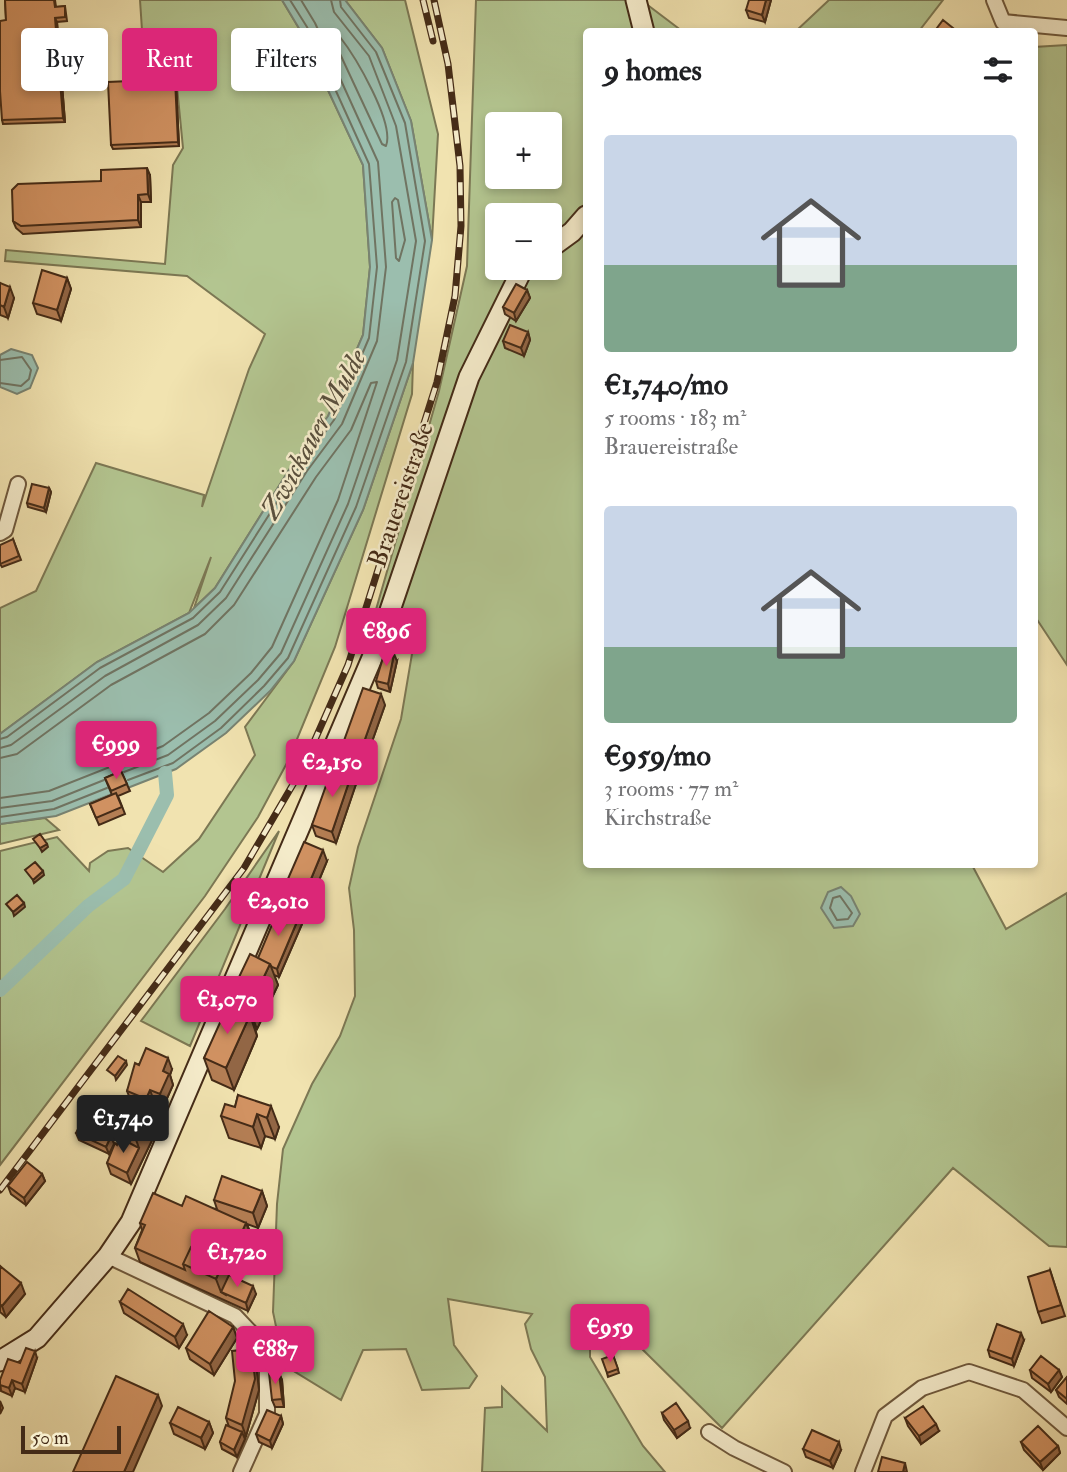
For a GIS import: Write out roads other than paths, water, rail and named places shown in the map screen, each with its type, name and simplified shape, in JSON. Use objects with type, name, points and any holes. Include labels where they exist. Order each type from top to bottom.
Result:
[{"type":"street","points":[[636,0],[643,28]]},
{"type":"street","points":[[994,0],[1003,22],[1067,28]]},
{"type":"street","points":[[562,239],[583,219]]},
{"type":"street","name":"Brauereistraße","points":[[0,1361],[37,1338],[108,1256],[131,1222],[376,647],[469,377],[517,280]]},
{"type":"street","points":[[0,533],[5,530],[18,484]]},
{"type":"street","points":[[108,1256],[235,1316],[252,1334],[262,1351],[267,1371],[267,1414],[240,1472]]},
{"type":"street","points":[[863,1472],[885,1416],[922,1388],[969,1372],[1023,1390],[1067,1427]]},
{"type":"street","points":[[709,1432],[734,1448],[784,1472]]},
{"type":"water","points":[[282,0],[345,0],[382,48],[411,121],[432,240],[413,363],[363,510],[294,661],[270,691],[226,733],[176,769],[56,816],[0,824],[0,734],[97,662],[189,613],[215,588],[294,462],[328,416],[363,335],[370,267],[363,165],[328,91],[341,91],[341,28],[299,28]]},
{"type":"water","points":[[11,349],[32,355],[38,368],[30,388],[17,394],[0,387],[0,355]]},
{"type":"water","points":[[841,887],[851,896],[860,914],[853,926],[834,928],[821,908],[828,892]]},
{"type":"waterway","points":[[0,990],[88,906],[124,879],[167,795],[165,773]]},
{"type":"railway","points":[[423,0],[433,41]]},
{"type":"railway","points":[[0,1190],[244,868],[302,769],[348,665],[437,382],[455,296],[461,226],[460,166],[448,64],[434,0]]},
{"type":"water label","name":"Zwickauer Mulde","points":[[314,434]]}]
